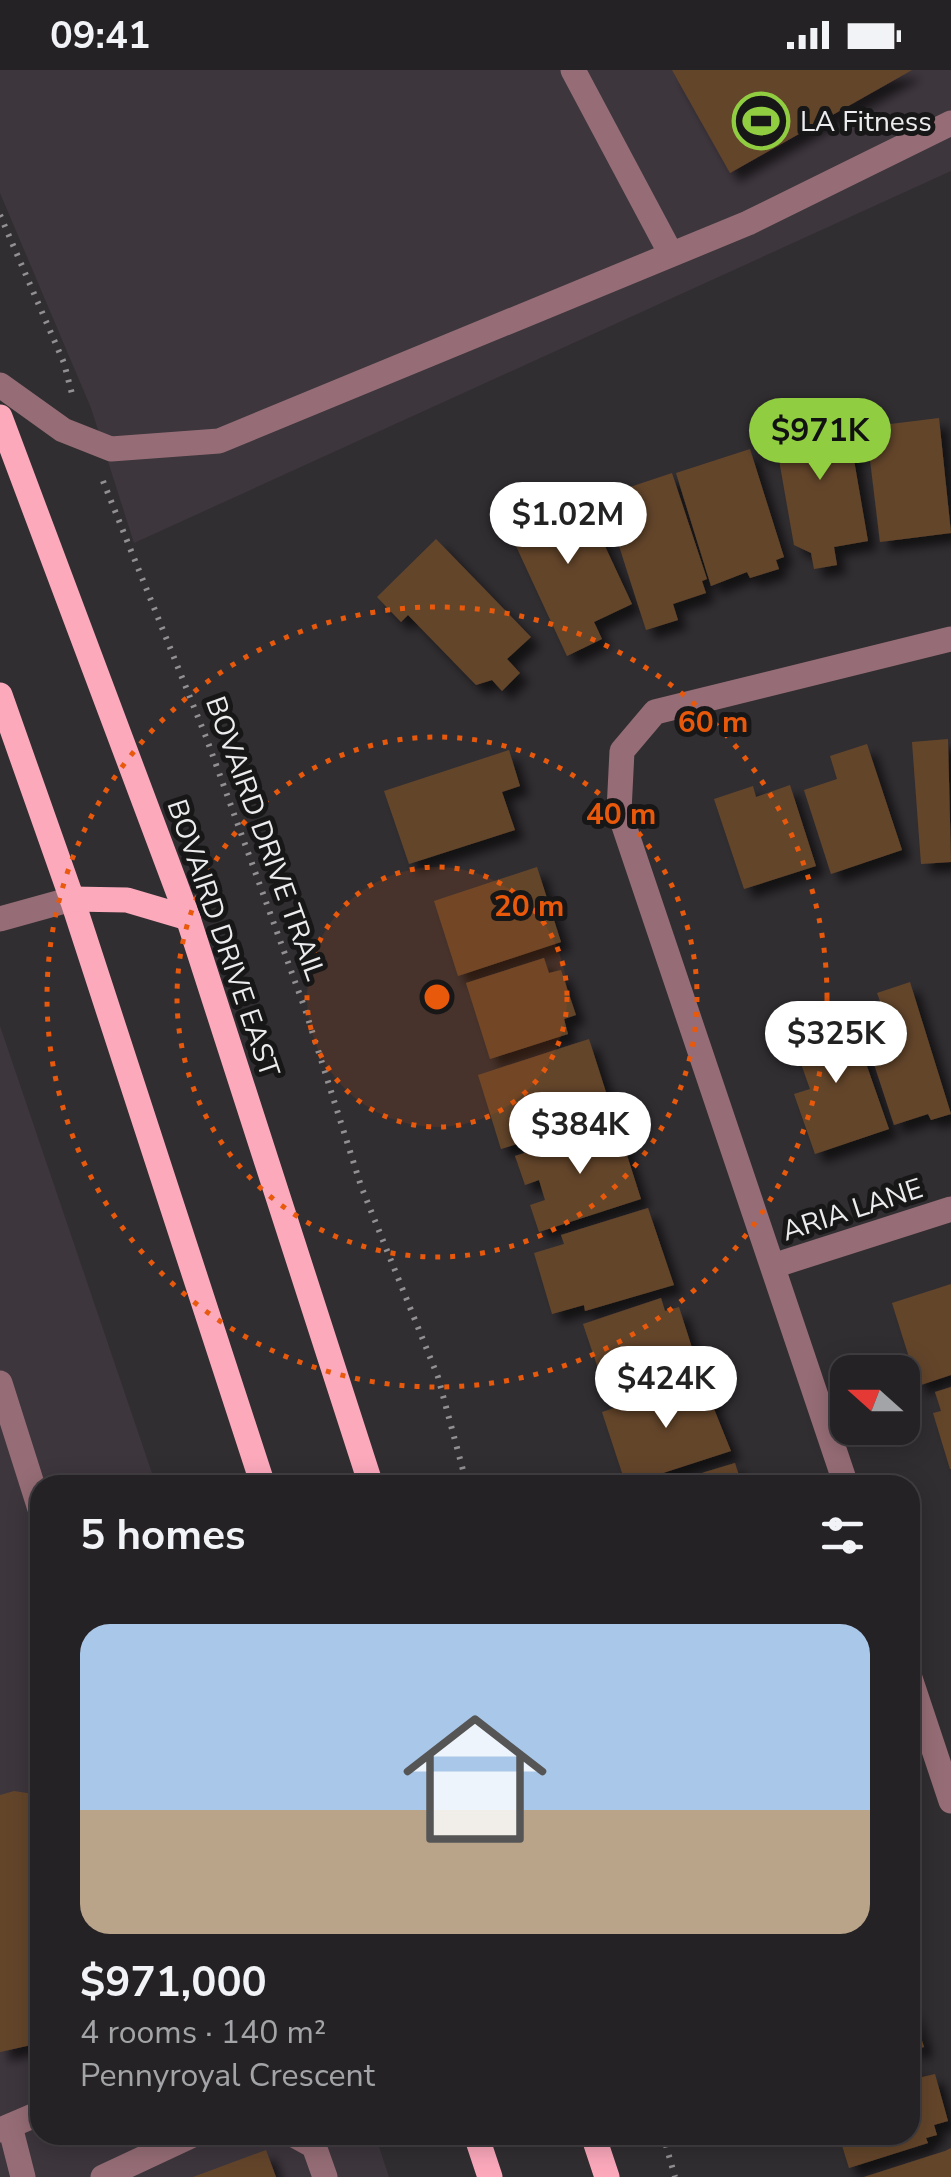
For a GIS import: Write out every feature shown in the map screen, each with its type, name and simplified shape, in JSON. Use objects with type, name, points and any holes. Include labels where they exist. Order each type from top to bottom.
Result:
[{"type":"main road","name":"BOVAIRD DRIVE EAST","points":[[0,417],[188,918],[368,1475]]},
{"type":"main road","points":[[0,695],[72,899],[260,1475]]},
{"type":"main road","points":[[72,899],[127,900],[188,918]]},
{"type":"main road","points":[[479,2145],[490,2177]]},
{"type":"main road","points":[[596,2145],[607,2177]]},
{"type":"street","points":[[573,70],[671,254]]},
{"type":"street","points":[[0,385],[84,440],[111,449],[218,440],[748,223],[951,123]]},
{"type":"street","points":[[843,1475],[619,811],[622,751],[655,712],[951,639]]},
{"type":"street","points":[[0,920],[72,899]]},
{"type":"street","name":"ARIA LANE","points":[[772,1266],[951,1209]]},
{"type":"street","points":[[0,1383],[30,1478]]},
{"type":"street","points":[[920,1708],[951,1801]]},
{"type":"street","points":[[23,2177],[5,2128],[30,2118]]},
{"type":"street","points":[[103,2177],[172,2145]]},
{"type":"street","points":[[312,2145],[325,2177]]},
{"type":"path","name":"BOVAIRD DRIVE TRAIL","points":[[0,215],[64,362],[84,440],[206,737],[305,1009],[362,1186],[438,1376],[464,1475]]},
{"type":"path","points":[[666,2145],[675,2177]]},
{"type":"shaded area","points":[[0,70],[951,70],[951,171],[134,543],[91,408],[0,193]]},
{"type":"shaded area","points":[[0,1026],[153,1475],[30,1475],[30,2145],[378,2145],[389,2177],[0,2177]]},
{"type":"building","name":"LA Fitness","points":[[672,70],[912,70],[730,173]]},
{"type":"building","points":[[845,408],[868,541],[834,547],[837,565],[814,569],[811,553],[794,545],[772,420]]},
{"type":"building","points":[[939,418],[951,533],[880,542],[866,427]]},
{"type":"building","points":[[750,449],[784,557],[776,560],[779,569],[750,578],[747,572],[711,586],[676,473]]},
{"type":"building","points":[[672,473],[707,579],[702,581],[706,593],[673,604],[678,620],[646,630],[603,496]]},
{"type":"building","points":[[571,487],[585,516],[590,514],[632,604],[594,622],[602,639],[567,656],[503,518]]},
{"type":"building","points":[[436,539],[531,637],[507,659],[520,673],[502,691],[492,680],[476,685],[408,615],[401,622],[377,597]]},
{"type":"building","points":[[948,739],[951,862],[921,864],[912,742]]},
{"type":"building","points":[[867,744],[902,850],[831,874],[804,790],[837,779],[830,756]]},
{"type":"building","points":[[509,750],[520,786],[502,792],[515,830],[409,864],[384,791]]},
{"type":"building","points":[[790,785],[816,866],[744,889],[714,799],[753,786],[756,797]]},
{"type":"building","points":[[537,867],[561,942],[458,976],[434,901]]},
{"type":"building","points":[[544,958],[549,973],[561,970],[576,1015],[564,1019],[568,1034],[490,1059],[466,983]]},
{"type":"building","points":[[910,982],[951,1114],[931,1120],[928,1114],[894,1125],[857,1012],[881,1004],[877,993]]},
{"type":"building","points":[[848,1012],[889,1129],[815,1154],[794,1094],[810,1089],[790,1033]]},
{"type":"building","points":[[589,1039],[613,1114],[501,1149],[478,1075]]},
{"type":"building","points":[[617,1124],[641,1199],[539,1232],[530,1205],[545,1200],[539,1180],[525,1185],[515,1156]]},
{"type":"building","points":[[648,1208],[674,1285],[585,1311],[584,1305],[552,1314],[534,1253],[564,1244],[561,1235]]},
{"type":"building","points":[[951,1284],[951,1375],[920,1385],[920,1355],[908,1355],[892,1303]]},
{"type":"building","points":[[661,1298],[665,1311],[679,1307],[694,1354],[681,1358],[685,1372],[608,1398],[583,1324]]},
{"type":"building","points":[[707,1377],[714,1398],[710,1399],[731,1451],[657,1475],[623,1475],[602,1412]]},
{"type":"building","points":[[951,1387],[950,1469],[933,1413],[941,1411],[935,1392]]},
{"type":"building","points":[[735,1463],[739,1475],[697,1475]]},
{"type":"building","points":[[14,1791],[30,1793],[30,2045],[0,2052],[0,1795]]},
{"type":"building","points":[[935,2074],[948,2121],[934,2125],[937,2135],[926,2138],[928,2143],[849,2168],[842,2145],[920,2145],[920,2078]]},
{"type":"building","points":[[951,2148],[951,2177],[864,2177],[945,2151]]},
{"type":"building","points":[[266,2150],[276,2177],[193,2177]]},
{"type":"place","name":"LA Fitness","points":[[761,121]]}]
